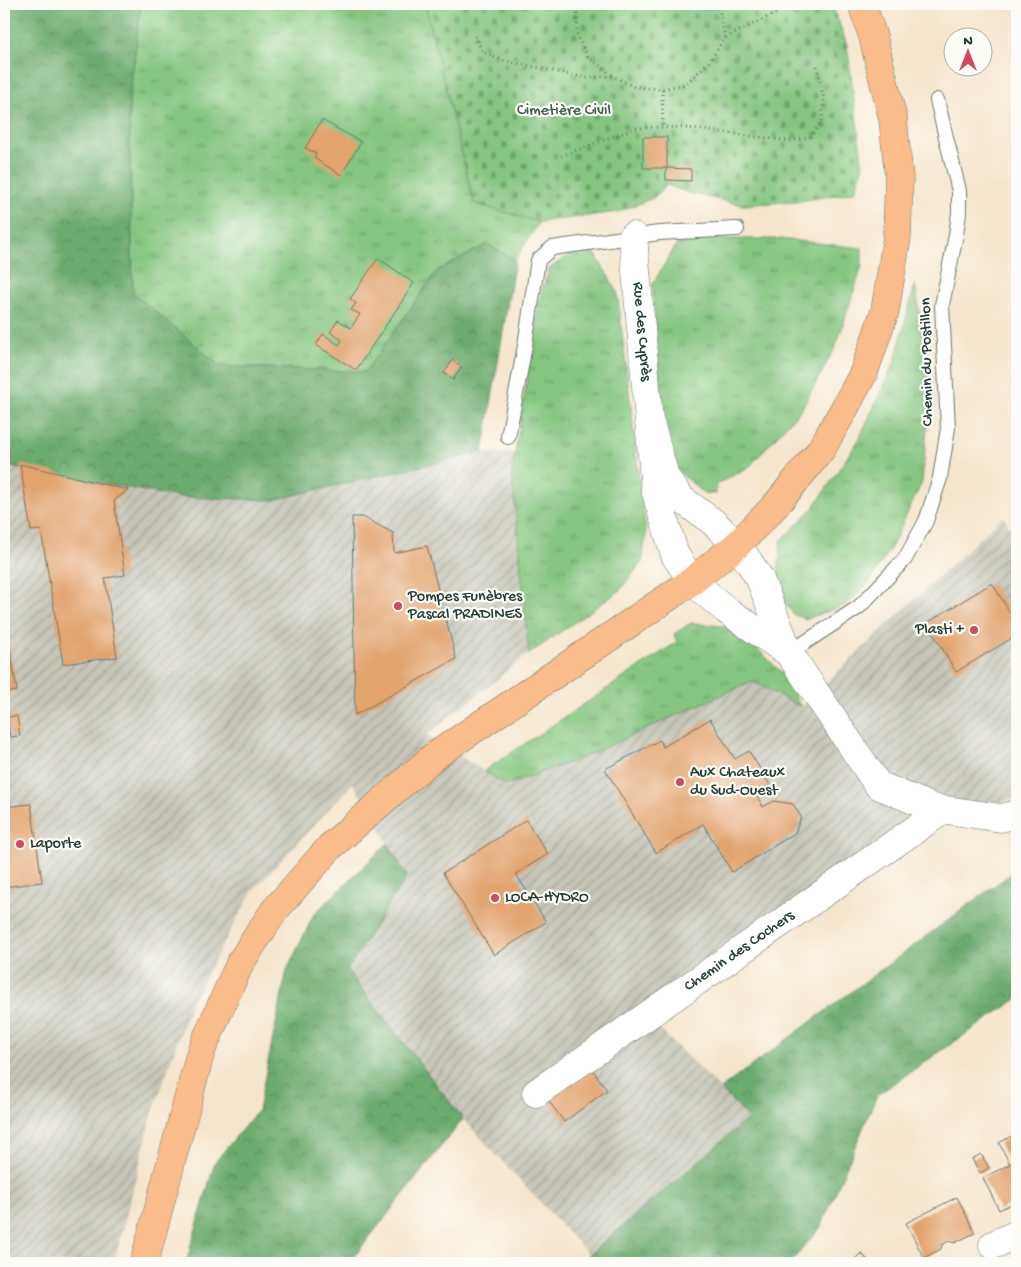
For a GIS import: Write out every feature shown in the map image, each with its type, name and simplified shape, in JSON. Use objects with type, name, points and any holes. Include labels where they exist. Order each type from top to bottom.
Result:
[{"type":"main road","points":[[144,1263],[201,1051],[240,963],[274,910],[330,847],[433,757],[692,581],[737,545],[775,506],[820,451],[864,372],[885,311],[898,237],[899,178],[893,118],[873,37],[862,4]]},
{"type":"street","name":"Rue des Cyprès","points":[[633,236],[651,426],[655,490],[675,555],[692,581],[726,610],[790,653]]},
{"type":"street","name":"Rue des Cyprès","points":[[651,426],[665,478],[682,498],[737,545],[760,579],[790,653]]},
{"type":"street","points":[[790,653],[878,785],[933,808],[1001,818],[1017,814]]},
{"type":"street","name":"Chemin des Cochers","points":[[536,1093],[943,810]]},
{"type":"lane","name":"Chemin du Postillon","points":[[790,653],[859,607],[905,559],[926,521],[940,478],[948,428],[942,305],[956,235],[959,191],[937,100]]},
{"type":"lane","points":[[508,438],[538,260],[552,248],[660,233],[737,229]]},
{"type":"path","points":[[580,4],[577,11],[576,36],[588,57],[613,76],[634,87],[662,90],[686,84],[709,62],[725,38],[794,4]]},
{"type":"path","points":[[715,4],[719,9],[725,38]]},
{"type":"path","points":[[475,36],[483,52],[502,60],[586,78],[613,76]]},
{"type":"path","points":[[561,156],[636,128],[663,126],[790,141],[810,137],[822,121],[824,100],[817,66]]},
{"type":"path","points":[[662,90],[663,126]]},
{"type":"shaded area","points":[[483,452],[516,454],[512,473],[529,654],[426,735],[506,785],[582,758],[752,681],[801,707],[1003,516],[1017,539],[1017,798],[916,825],[649,1019],[749,1117],[589,1255],[463,1119],[347,970],[407,876],[353,783],[252,892],[191,1002],[153,1112],[114,1263],[4,1263],[4,466],[179,497],[273,500]]},
{"type":"green space","points":[[4,4],[141,4],[129,101],[133,293],[220,366],[365,372],[437,271],[487,244],[515,260],[483,452],[273,500],[179,497],[4,466]]},
{"type":"green space","points":[[141,4],[425,4],[474,203],[539,222],[515,260],[487,245],[437,271],[365,372],[220,366],[133,293],[129,101]]},
{"type":"green space","name":"Cimetière Civil","points":[[425,4],[832,4],[847,45],[863,168],[855,192],[799,201],[743,205],[689,193],[667,185],[653,198],[618,212],[539,222],[474,203]]},
{"type":"green space","points":[[712,239],[780,239],[862,248],[862,266],[836,346],[802,408],[749,467],[717,484],[716,494],[704,493],[673,467],[664,427],[652,285],[677,244]]},
{"type":"green space","points":[[576,250],[594,252],[617,291],[646,535],[642,562],[619,591],[529,654],[512,473],[540,297],[549,269]]},
{"type":"green space","points":[[915,284],[931,385],[922,482],[893,544],[868,584],[846,605],[806,619],[794,615],[785,603],[777,584],[781,541],[814,507],[858,441],[895,361]]},
{"type":"green space","points":[[691,623],[729,627],[751,642],[781,672],[801,707],[752,681],[582,758],[506,785],[484,771],[677,642],[674,634]]},
{"type":"green space","points":[[388,843],[407,876],[347,970],[463,1119],[349,1263],[186,1263],[215,1162],[258,1110],[287,970],[314,914]]},
{"type":"green space","points":[[1017,869],[1017,999],[877,1095],[821,1227],[790,1263],[579,1263],[749,1118],[720,1089]]},
{"type":"building","points":[[322,120],[361,142],[341,175],[314,158],[316,153],[305,148]]},
{"type":"building","points":[[643,137],[667,137],[667,168],[691,169],[691,181],[666,180],[666,168],[643,168]]},
{"type":"building","points":[[378,258],[414,283],[356,370],[316,345],[323,334],[339,345],[342,340],[330,332],[338,320],[351,328],[360,314],[351,310],[356,303],[350,299]]},
{"type":"building","points":[[453,360],[462,367],[453,380],[444,373]]},
{"type":"building","points":[[20,464],[128,490],[114,501],[125,575],[105,578],[117,657],[63,664],[41,530],[31,531]]},
{"type":"building","name":"Pompes Funèbres Pascal PRADINES","points":[[352,517],[363,517],[393,533],[394,553],[427,546],[456,659],[355,715]]},
{"type":"building","name":"Plasti +","points":[[992,583],[1017,624],[1017,635],[956,672],[927,623]]},
{"type":"building","points":[[4,618],[17,691],[4,693]]},
{"type":"building","points":[[17,716],[20,736],[10,737],[7,717]]},
{"type":"building","name":"Aux Chateaux du Sud-Ouest","points":[[710,719],[735,759],[749,751],[770,785],[756,794],[763,807],[774,801],[793,804],[801,817],[795,833],[732,872],[703,824],[656,853],[605,769],[660,740],[663,747]]},
{"type":"building","name":"Laporte","points":[[31,804],[42,882],[4,887],[4,807]]},
{"type":"building","name":"LOCA-HYDRO","points":[[526,820],[548,854],[516,874],[546,922],[494,955],[443,873]]},
{"type":"building","points":[[589,1065],[607,1090],[564,1122],[546,1097]]},
{"type":"building","points":[[1017,1133],[1017,1201],[999,1210],[983,1178],[1010,1164],[999,1143]]},
{"type":"building","points":[[981,1154],[989,1168],[980,1173],[972,1159]]},
{"type":"building","points":[[957,1197],[975,1233],[954,1243],[949,1241],[942,1245],[941,1249],[924,1258],[906,1223]]},
{"type":"building","points":[[861,1253],[871,1263],[851,1263]]},
{"type":"place","name":"Pompes Funèbres Pascal PRADINES","points":[[398,606]]},
{"type":"place","name":"Plasti +","points":[[974,630]]},
{"type":"place","name":"Aux Chateaux du Sud-Ouest","points":[[680,782]]},
{"type":"place","name":"Laporte","points":[[20,844]]},
{"type":"place","name":"LOCA-HYDRO","points":[[495,898]]}]
